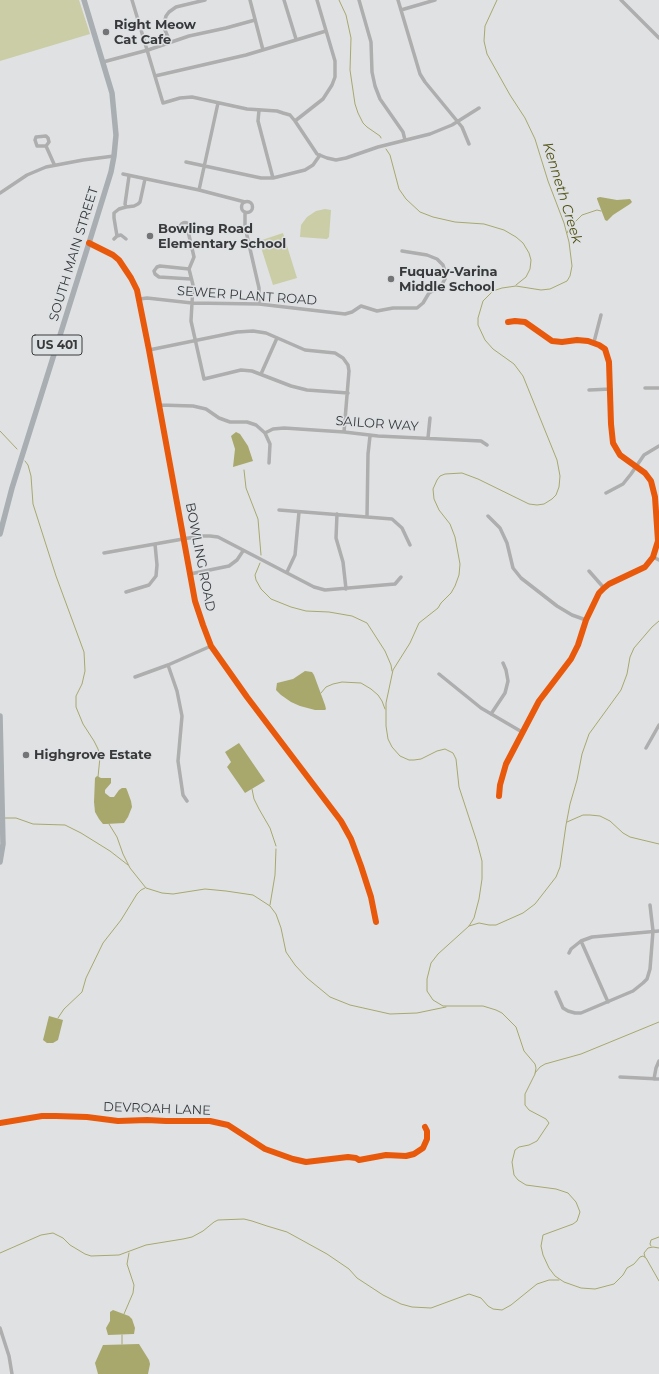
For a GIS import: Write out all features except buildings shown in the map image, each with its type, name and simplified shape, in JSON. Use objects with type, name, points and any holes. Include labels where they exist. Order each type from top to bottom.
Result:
[{"type":"highway","name":"SOUTH MAIN STREET","points":[[0,534],[12,488],[89,243],[114,156],[116,135],[112,93],[84,0]]},
{"type":"highway","points":[[0,716],[3,844],[0,862]]},
{"type":"street","points":[[132,0],[163,103],[185,97],[247,109],[277,111],[290,115],[314,149],[320,155],[332,159],[341,159],[436,132],[458,122],[479,108]]},
{"type":"street","points":[[170,42],[164,24],[166,16],[169,12],[176,7],[205,0]]},
{"type":"street","points":[[250,0],[263,50]]},
{"type":"street","points":[[284,0],[296,40]]},
{"type":"street","points":[[295,121],[323,99],[335,77],[335,61],[317,0]]},
{"type":"street","points":[[359,0],[371,42],[372,72],[375,86],[380,99],[400,127],[405,140]]},
{"type":"street","points":[[398,0],[420,74],[462,127],[469,144]]},
{"type":"street","points":[[402,10],[435,0]]},
{"type":"street","points":[[620,0],[659,38]]},
{"type":"street","points":[[103,62],[148,50],[170,42],[255,20]]},
{"type":"street","points":[[155,76],[246,55],[326,30]]},
{"type":"street","points":[[199,190],[218,103]]},
{"type":"street","points":[[259,110],[258,121],[274,178]]},
{"type":"street","points":[[46,146],[54,164]]},
{"type":"street","points":[[186,162],[261,178],[274,178],[305,170],[313,165],[320,155]]},
{"type":"street","points":[[0,192],[37,170],[54,164],[114,156]]},
{"type":"street","points":[[123,174],[249,202],[252,204],[253,208],[245,223]]},
{"type":"street","points":[[126,206],[125,204],[130,176]]},
{"type":"street","points":[[126,239],[124,237],[115,237],[114,213],[126,206],[134,206],[140,202],[145,179]]},
{"type":"street","points":[[234,199],[245,212],[245,223],[259,288],[259,304]]},
{"type":"street","points":[[242,208],[245,202]]},
{"type":"street","points":[[245,212],[250,212]]},
{"type":"street","points":[[188,231],[194,256],[189,269],[193,285],[191,321],[204,379],[241,370],[252,371],[291,386],[307,390],[348,393]]},
{"type":"street","name":"BOWLING ROAD","points":[[89,243],[113,255],[119,260],[132,278],[140,299],[195,600],[211,646],[247,697],[341,822],[351,839],[361,866],[371,897],[376,922]]},
{"type":"street","name":"SEWER PLANT ROAD","points":[[140,299],[147,298],[192,303],[259,304],[345,314],[352,312],[361,306],[377,311],[393,308],[416,308],[423,303],[429,293],[441,286],[445,279],[445,271],[443,265],[437,259],[402,252]]},
{"type":"street","points":[[189,269],[160,266],[154,271],[155,274],[159,276],[191,279]]},
{"type":"street","points":[[594,342],[601,314]]},
{"type":"street","points":[[499,796],[500,785],[506,764],[539,701],[571,659],[578,645],[586,620],[597,597],[604,588],[645,567],[653,557],[658,541],[657,497],[651,481],[645,473],[620,455],[613,443],[611,424],[610,362],[607,353],[602,347],[594,342],[583,340],[562,342],[552,340],[525,322],[508,322]]},
{"type":"street","points":[[149,350],[238,332],[253,331],[266,333],[305,350],[335,353],[343,358],[348,365],[349,371],[344,432]]},
{"type":"street","points":[[261,374],[277,338]]},
{"type":"street","points":[[645,388],[659,388]]},
{"type":"street","points":[[589,390],[610,389]]},
{"type":"street","points":[[159,405],[193,406],[206,409],[219,418],[230,422],[247,422],[256,425],[265,433],[270,444],[269,463]]},
{"type":"street","points":[[428,438],[430,418]]},
{"type":"street","name":"SAILOR WAY","points":[[265,433],[273,429],[284,428],[344,432],[370,436],[481,441],[487,445]]},
{"type":"street","points":[[367,517],[368,454],[370,436]]},
{"type":"street","points":[[606,493],[623,484],[637,467],[644,455],[659,446]]},
{"type":"street","points":[[279,510],[392,520],[402,528],[410,545]]},
{"type":"street","points":[[287,572],[295,556],[300,512]]},
{"type":"street","points":[[337,514],[336,538],[343,562],[346,589]]},
{"type":"street","points":[[488,516],[500,528],[506,539],[513,568],[521,578],[557,606],[572,615],[586,620]]},
{"type":"street","points":[[104,553],[200,536],[218,537],[314,587],[324,590],[395,584],[401,577]]},
{"type":"street","points":[[126,592],[149,585],[156,576],[157,565],[155,544]]},
{"type":"street","points":[[190,574],[229,566],[237,560],[243,551]]},
{"type":"street","points":[[653,557],[659,560]]},
{"type":"street","points":[[589,571],[604,588]]},
{"type":"street","points":[[135,677],[168,665],[211,646]]},
{"type":"street","points":[[491,714],[502,698],[508,681],[503,663]]},
{"type":"street","points":[[168,665],[177,691],[182,716],[178,761],[183,796],[187,801]]},
{"type":"street","points":[[439,674],[481,708],[522,732]]},
{"type":"street","points":[[646,748],[659,725]]},
{"type":"street","points":[[654,733],[659,735]]},
{"type":"street","points":[[556,992],[563,1008],[575,1013],[586,1011],[639,988],[647,979],[650,969],[653,931],[650,905]]},
{"type":"street","points":[[569,953],[571,948],[581,941],[596,936],[659,931]]},
{"type":"street","points":[[581,941],[608,1002]]},
{"type":"street","points":[[620,1077],[657,1079],[656,1068],[659,1061]]},
{"type":"street","name":"DEVROAH LANE","points":[[0,1123],[42,1116],[87,1117],[124,1121],[210,1121],[228,1125],[265,1149],[306,1162],[348,1157],[359,1160],[386,1155],[406,1156],[423,1148],[427,1139],[427,1131],[424,1128]]},
{"type":"street","points":[[0,1328],[9,1356],[12,1374]]},
{"type":"green space","points":[[0,0],[79,0],[90,34],[0,61]]},
{"type":"green space","points":[[325,209],[331,210],[329,237],[327,239],[300,237],[301,225],[307,217],[316,211]]},
{"type":"green space","points":[[283,233],[297,278],[273,285],[259,241]]},
{"type":"shaded area","points":[[600,197],[617,200],[630,199],[632,202],[607,221],[605,220],[597,199]]},
{"type":"shaded area","points":[[236,432],[240,434],[248,446],[253,461],[233,467],[235,449],[231,436]]},
{"type":"shaded area","points":[[305,671],[312,672],[314,675],[325,705],[325,710],[315,710],[300,706],[291,702],[276,690],[277,683],[293,679]]},
{"type":"shaded area","points":[[239,743],[265,781],[245,793],[227,767],[231,762],[225,752]]},
{"type":"shaded area","points":[[97,776],[101,778],[111,778],[111,783],[105,790],[105,793],[110,797],[114,797],[122,788],[126,788],[132,807],[124,823],[103,824],[99,819],[95,812],[94,802],[95,778]]},
{"type":"shaded area","points":[[49,1016],[63,1020],[58,1040],[53,1043],[47,1043],[43,1040]]},
{"type":"shaded area","points":[[113,1310],[129,1316],[132,1319],[135,1328],[134,1334],[108,1335],[106,1328],[110,1321],[110,1312]]},
{"type":"shaded area","points":[[139,1344],[149,1360],[150,1364],[148,1374],[98,1374],[95,1363],[103,1345]]},
{"type":"waterway","points":[[339,0],[346,15],[351,38],[350,70],[355,104],[363,123],[381,138]]},
{"type":"waterway","name":"Kenneth Creek","points":[[497,0],[485,26],[484,41],[487,54],[525,118],[535,139],[548,181],[564,223],[569,242],[572,266],[570,276],[567,281],[550,289],[541,290],[516,286],[493,291],[483,301],[478,318],[478,325],[485,340],[493,349],[514,364],[523,376],[557,460],[560,476],[559,487],[556,495],[552,499],[544,504],[537,505],[529,504],[478,479],[462,473],[445,474],[440,476],[437,480],[433,489],[434,499],[439,510],[450,524],[455,537],[460,564],[459,575],[451,593],[438,608],[419,623],[410,643],[393,670],[386,703],[386,726],[388,739],[392,747],[400,756],[409,760],[421,759],[437,751],[445,749],[453,753],[456,759],[459,787],[482,861],[482,879],[474,918],[469,926],[438,954],[431,963],[427,979],[427,991],[433,1000],[443,1006],[483,1006],[502,1013],[516,1027],[524,1051],[535,1064],[535,1074],[525,1094],[525,1105],[529,1110],[546,1119],[549,1123],[537,1141],[529,1145],[519,1147],[515,1150],[512,1162],[514,1175],[518,1180],[526,1185],[556,1189],[568,1193],[576,1202],[580,1212],[577,1221],[573,1224],[543,1235],[541,1246],[549,1268],[555,1276],[564,1282],[581,1288],[595,1289],[614,1284],[623,1275],[627,1268],[643,1256],[646,1258],[659,1281]]},
{"type":"waterway","points":[[386,149],[390,155],[399,189],[406,199],[420,212],[433,217],[455,222],[484,224],[504,230],[523,243],[531,260],[530,269],[526,277],[516,285]]},
{"type":"waterway","points":[[567,233],[570,227],[582,215],[597,210],[601,211]]},
{"type":"waterway","points":[[0,431],[17,449]]},
{"type":"waterway","points":[[25,461],[28,465],[31,476],[33,504],[56,576],[84,652],[85,671],[82,684],[76,696],[76,707],[83,724],[98,749],[100,757],[98,777]]},
{"type":"waterway","points":[[244,470],[246,488],[258,519],[261,555]]},
{"type":"waterway","points":[[260,563],[255,575],[256,580],[261,589],[271,599],[306,611],[329,612],[352,616],[367,623],[385,651],[392,671]]},
{"type":"waterway","points":[[469,926],[479,923],[496,925],[523,913],[535,904],[556,877],[560,867],[570,804],[577,780],[582,754],[589,734],[621,690],[634,648],[659,621]]},
{"type":"waterway","points":[[321,693],[326,687],[333,684],[342,682],[361,683],[378,695],[385,709]]},
{"type":"waterway","points":[[252,789],[254,799],[270,828],[276,846]]},
{"type":"waterway","points":[[567,822],[583,815],[600,816],[610,821],[623,833],[630,837],[659,844]]},
{"type":"waterway","points":[[5,818],[16,818],[33,824],[65,825],[110,851],[128,865]]},
{"type":"waterway","points":[[109,824],[117,837],[130,868],[146,888],[162,893],[173,894],[205,889],[226,891],[253,895],[270,906],[276,914],[281,928],[286,952],[307,978],[330,997],[350,1005],[390,1014],[417,1013],[446,1007]]},
{"type":"waterway","points":[[270,905],[275,875],[276,849]]},
{"type":"waterway","points":[[58,1018],[64,1009],[82,992],[86,978],[103,943],[121,920],[137,894],[145,888]]},
{"type":"waterway","points":[[535,1073],[545,1064],[581,1054],[659,1022]]},
{"type":"waterway","points":[[0,1253],[41,1235],[53,1233],[63,1238],[70,1245],[85,1254],[91,1256],[119,1255],[146,1245],[192,1237],[218,1220],[244,1219],[287,1232],[327,1254],[349,1269],[357,1278],[383,1295],[401,1304],[412,1307],[431,1308],[469,1294],[481,1298],[493,1309],[502,1310],[511,1305],[537,1284],[549,1280],[559,1280]]},
{"type":"waterway","points":[[651,1246],[651,1240],[659,1237]]},
{"type":"waterway","points":[[645,1257],[644,1253],[648,1248],[659,1248]]},
{"type":"waterway","points":[[124,1314],[133,1293],[134,1285],[127,1264],[129,1253]]},
{"type":"waterway","points":[[122,1335],[122,1344]]},
{"type":"cycle path","points":[[89,243],[113,255],[119,260],[137,290],[195,601],[211,646],[247,697],[341,821],[351,839],[361,866],[371,897],[376,922]]},
{"type":"cycle path","points":[[499,796],[500,785],[506,764],[539,701],[571,659],[578,645],[586,620],[599,593],[609,584],[645,567],[653,557],[658,541],[655,497],[651,481],[645,473],[620,455],[613,443],[609,362],[605,349],[588,341],[552,341],[525,322],[508,322]]},
{"type":"cycle path","points":[[0,1123],[42,1116],[87,1117],[118,1121],[210,1121],[228,1125],[265,1149],[306,1162],[348,1157],[359,1160],[386,1155],[406,1156],[414,1154],[423,1148],[427,1139],[427,1131],[425,1127]]},
{"type":"place","name":"Right Meow Cat Cafe","points":[[106,32]]},
{"type":"place","name":"Bowling Road Elementary School","points":[[150,236]]},
{"type":"place","name":"Fuquay-Varina Middle School","points":[[391,279]]},
{"type":"place","name":"Highgrove Estate","points":[[26,755]]}]
